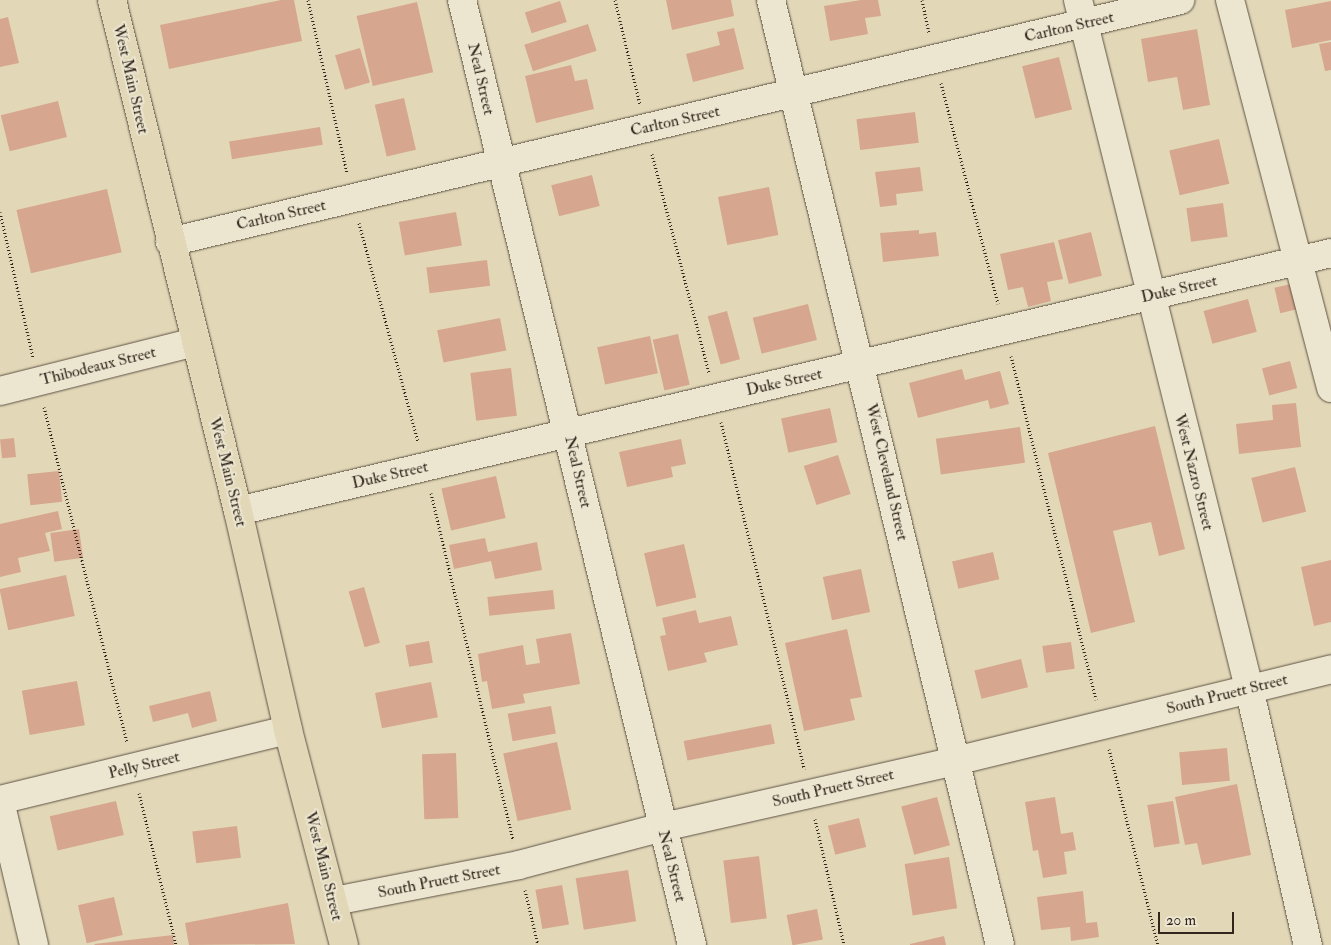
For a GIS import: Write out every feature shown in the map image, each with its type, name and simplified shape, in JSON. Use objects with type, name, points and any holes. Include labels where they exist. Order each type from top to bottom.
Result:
[{"type":"main road","name":"West Main Street","points":[[112,0],[170,242],[238,511],[288,730],[344,945]]},
{"type":"street","name":"Neal Street","points":[[462,0],[500,163],[569,433],[692,945]]},
{"type":"street","name":"West Cleveland Street","points":[[771,0],[861,364],[1000,945]]},
{"type":"street","name":"Carlton Street","points":[[170,242],[934,59],[1080,12],[1180,0]]},
{"type":"street","points":[[1230,0],[1331,388]]},
{"type":"street","name":"West Nazro Street","points":[[1080,12],[1249,688],[1308,945]]},
{"type":"street","name":"Duke Street","points":[[238,511],[1331,253]]},
{"type":"street","name":"Thibodeaux Street","points":[[0,391],[195,342]]},
{"type":"street","name":"South Pruett Street","points":[[334,902],[519,865],[663,827],[809,792],[955,761],[1331,668]]},
{"type":"street","name":"Pelly Street","points":[[0,801],[288,730]]},
{"type":"street","points":[[0,801],[34,945]]},
{"type":"path","points":[[615,0],[716,398],[844,945]]},
{"type":"path","points":[[922,0],[934,59],[1158,945]]},
{"type":"path","points":[[0,212],[38,382],[176,945]]},
{"type":"building","points":[[281,0],[294,0],[302,41],[169,69],[160,25]]},
{"type":"building","points":[[666,0],[731,0],[734,16],[672,30]]},
{"type":"building","points":[[861,0],[878,0],[881,16],[865,18],[868,34],[830,41],[824,6]]},
{"type":"building","points":[[560,1],[567,22],[532,33],[525,12]]},
{"type":"building","points":[[1331,1],[1331,40],[1292,48],[1285,10]]},
{"type":"building","points":[[417,2],[433,72],[373,86],[357,16]]},
{"type":"building","points":[[8,17],[19,63],[0,67],[0,19]]},
{"type":"building","points":[[588,24],[597,51],[533,71],[524,45]]},
{"type":"building","points":[[734,28],[744,69],[693,82],[686,54],[720,45],[717,32]]},
{"type":"building","points":[[1197,29],[1210,105],[1183,110],[1177,77],[1148,82],[1141,39]]},
{"type":"building","points":[[1331,42],[1331,70],[1325,71],[1319,44]]},
{"type":"building","points":[[360,48],[370,83],[345,90],[335,55]]},
{"type":"building","points":[[1059,57],[1072,109],[1035,119],[1022,66]]},
{"type":"building","points":[[571,65],[575,81],[587,79],[594,109],[536,123],[525,76]]},
{"type":"building","points":[[404,98],[416,150],[387,156],[375,105]]},
{"type":"building","points":[[58,101],[67,137],[10,151],[1,115]]},
{"type":"building","points":[[915,112],[919,143],[860,150],[856,119]]},
{"type":"building","points":[[320,127],[323,145],[232,159],[229,141]]},
{"type":"building","points":[[1219,139],[1229,184],[1180,195],[1169,150]]},
{"type":"building","points":[[920,167],[923,191],[896,194],[897,205],[880,207],[875,172]]},
{"type":"building","points":[[592,175],[600,206],[559,216],[551,185]]},
{"type":"building","points":[[769,187],[778,235],[727,245],[718,197]]},
{"type":"building","points":[[107,189],[122,252],[31,273],[16,210]]},
{"type":"building","points":[[1223,203],[1228,237],[1191,242],[1186,208]]},
{"type":"building","points":[[456,212],[462,245],[405,256],[399,222]]},
{"type":"building","points":[[919,230],[919,234],[936,232],[939,256],[883,262],[880,233]]},
{"type":"building","points":[[1091,232],[1102,276],[1069,284],[1058,240]]},
{"type":"building","points":[[1054,242],[1063,279],[1047,282],[1051,301],[1028,307],[1023,287],[1008,290],[1000,254]]},
{"type":"building","points":[[487,260],[490,286],[430,293],[426,267]]},
{"type":"building","points":[[1291,284],[1297,309],[1280,313],[1274,288]]},
{"type":"building","points":[[1248,299],[1257,332],[1212,344],[1204,311]]},
{"type":"building","points":[[808,304],[817,340],[762,354],[753,318]]},
{"type":"building","points":[[727,311],[740,359],[721,364],[708,316]]},
{"type":"building","points":[[500,318],[506,350],[443,363],[437,330]]},
{"type":"building","points":[[678,334],[690,385],[664,391],[653,340]]},
{"type":"building","points":[[650,336],[658,373],[605,384],[597,347]]},
{"type":"building","points":[[1290,361],[1297,388],[1269,396],[1262,369]]},
{"type":"building","points":[[511,368],[517,416],[476,421],[470,373]]},
{"type":"building","points":[[962,369],[965,380],[1000,371],[1009,404],[990,409],[988,400],[918,418],[909,383]]},
{"type":"building","points":[[1296,403],[1301,447],[1239,454],[1236,424],[1273,420],[1272,405]]},
{"type":"building","points":[[830,408],[837,442],[788,453],[781,418]]},
{"type":"building","points":[[1155,426],[1185,549],[1159,556],[1151,522],[1113,531],[1135,622],[1091,633],[1048,453]]},
{"type":"building","points":[[1020,427],[1025,463],[941,474],[936,439]]},
{"type":"building","points":[[14,438],[16,457],[2,458],[0,439]]},
{"type":"building","points":[[681,439],[686,464],[671,467],[673,477],[627,487],[619,452]]},
{"type":"building","points":[[838,455],[851,494],[816,505],[804,466]]},
{"type":"building","points":[[1295,467],[1306,512],[1262,523],[1251,478]]},
{"type":"building","points":[[59,471],[62,502],[30,505],[27,474]]},
{"type":"building","points":[[496,476],[506,518],[451,530],[441,489]]},
{"type":"building","points":[[58,511],[62,529],[45,533],[50,551],[18,558],[21,572],[0,577],[0,524]]},
{"type":"building","points":[[79,529],[83,558],[54,562],[50,533]]},
{"type":"building","points":[[485,538],[488,552],[537,542],[542,570],[495,579],[491,561],[454,569],[449,545]]},
{"type":"building","points":[[684,544],[696,598],[656,607],[644,553]]},
{"type":"building","points":[[993,552],[999,579],[958,589],[952,561]]},
{"type":"building","points":[[1331,560],[1331,622],[1314,626],[1301,567]]},
{"type":"building","points":[[861,569],[870,612],[832,620],[823,577]]},
{"type":"building","points":[[66,575],[75,616],[8,630],[0,589]]},
{"type":"building","points":[[364,587],[380,643],[365,647],[349,591]]},
{"type":"building","points":[[553,590],[555,609],[489,616],[487,597]]},
{"type":"building","points":[[696,610],[699,623],[731,616],[738,645],[704,653],[707,662],[668,671],[660,636],[666,635],[662,618]]},
{"type":"building","points":[[847,629],[862,697],[850,699],[855,720],[804,731],[785,643]]},
{"type":"building","points":[[571,633],[580,684],[523,694],[525,703],[492,709],[487,681],[482,682],[478,654],[523,645],[526,665],[540,663],[536,639]]},
{"type":"building","points":[[429,641],[433,663],[409,667],[405,645]]},
{"type":"building","points":[[1071,642],[1075,669],[1046,673],[1042,646]]},
{"type":"building","points":[[1021,659],[1028,687],[981,699],[974,671]]},
{"type":"building","points":[[77,681],[85,725],[30,735],[22,691]]},
{"type":"building","points":[[431,682],[438,717],[382,728],[375,693]]},
{"type":"building","points":[[210,691],[217,721],[192,728],[188,713],[153,722],[149,706]]},
{"type":"building","points":[[551,706],[556,734],[513,741],[508,714]]},
{"type":"building","points":[[771,724],[775,744],[687,761],[684,741]]},
{"type":"building","points":[[557,742],[571,809],[518,821],[503,753]]},
{"type":"building","points":[[1227,748],[1230,781],[1182,785],[1179,752]]},
{"type":"building","points":[[456,753],[458,818],[424,819],[422,754]]},
{"type":"building","points":[[1237,784],[1251,855],[1202,865],[1197,843],[1185,845],[1175,797]]},
{"type":"building","points":[[937,797],[950,845],[914,855],[901,807]]},
{"type":"building","points":[[1055,797],[1061,834],[1073,832],[1076,850],[1064,852],[1067,874],[1043,878],[1038,850],[1033,851],[1025,802]]},
{"type":"building","points":[[116,801],[124,835],[58,850],[50,816]]},
{"type":"building","points":[[1173,801],[1180,843],[1154,848],[1147,805]]},
{"type":"building","points":[[859,818],[866,847],[835,855],[828,826]]},
{"type":"building","points":[[237,826],[241,858],[196,863],[192,831]]},
{"type":"building","points":[[759,856],[767,919],[731,923],[723,860]]},
{"type":"building","points":[[949,857],[957,908],[913,915],[905,864]]},
{"type":"building","points":[[628,870],[636,921],[584,930],[576,878]]},
{"type":"building","points":[[562,885],[569,924],[542,929],[535,890]]},
{"type":"building","points":[[1083,891],[1086,923],[1097,922],[1099,937],[1071,941],[1070,927],[1041,930],[1037,897]]},
{"type":"building","points":[[114,897],[123,935],[87,943],[78,905]]},
{"type":"building","points":[[288,903],[295,944],[189,945],[185,923]]},
{"type":"building","points":[[817,909],[823,939],[792,945],[787,915]]},
{"type":"building","points":[[173,935],[174,945],[94,944]]},
{"type":"building","points":[[944,936],[946,945],[910,945],[910,944]]}]
